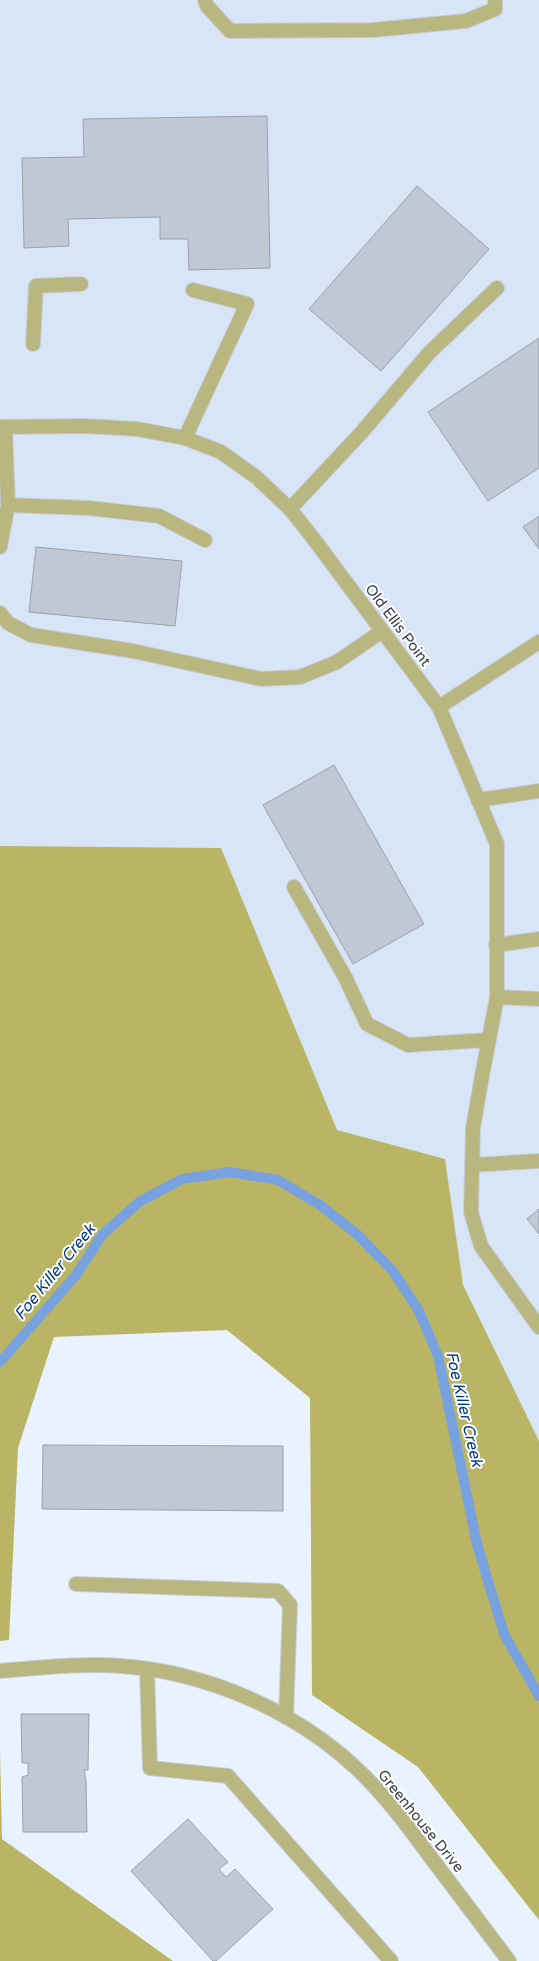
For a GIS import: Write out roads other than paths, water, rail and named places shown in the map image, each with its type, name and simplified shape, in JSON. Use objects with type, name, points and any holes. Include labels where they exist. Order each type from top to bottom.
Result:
[{"type":"street","points":[[205,0],[207,6],[230,31],[373,30],[466,20],[495,9],[495,0]]},
{"type":"street","points":[[33,344],[36,286],[82,284]]},
{"type":"street","points":[[290,509],[361,433],[429,353],[497,288]]},
{"type":"street","points":[[185,438],[247,304],[193,290]]},
{"type":"street","name":"Old Ellis Point","points":[[2,427],[94,426],[137,429],[185,438],[221,452],[256,477],[290,509],[438,707],[497,844],[497,997],[473,1128],[471,1212],[481,1246],[539,1327]]},
{"type":"street","points":[[0,547],[8,505],[2,427]]},
{"type":"street","points":[[8,505],[89,508],[159,516],[205,540]]},
{"type":"street","points":[[0,612],[8,623],[31,635],[133,651],[261,679],[300,677],[337,662],[382,631]]},
{"type":"street","points":[[438,707],[539,642]]},
{"type":"street","points":[[478,800],[539,791]]},
{"type":"street","points":[[294,887],[345,977],[367,1024],[408,1044],[488,1040]]},
{"type":"street","points":[[496,945],[539,939]]},
{"type":"street","points":[[497,997],[539,999]]},
{"type":"street","points":[[472,1165],[539,1161]]},
{"type":"street","points":[[76,1584],[278,1591],[290,1605],[286,1717]]},
{"type":"street","name":"Greenhouse Drive","points":[[0,1671],[68,1665],[122,1666],[188,1676],[245,1696],[304,1727],[362,1774],[397,1812],[509,1961]]},
{"type":"street","points":[[147,1670],[150,1768],[228,1776],[390,1961]]},
{"type":"waterway","name":"Foe Killer Creek","points":[[0,1362],[76,1275],[102,1235],[139,1202],[182,1179],[230,1172],[278,1180],[320,1205],[358,1235],[392,1270],[419,1311],[438,1356],[477,1544],[504,1634],[539,1696]]}]
